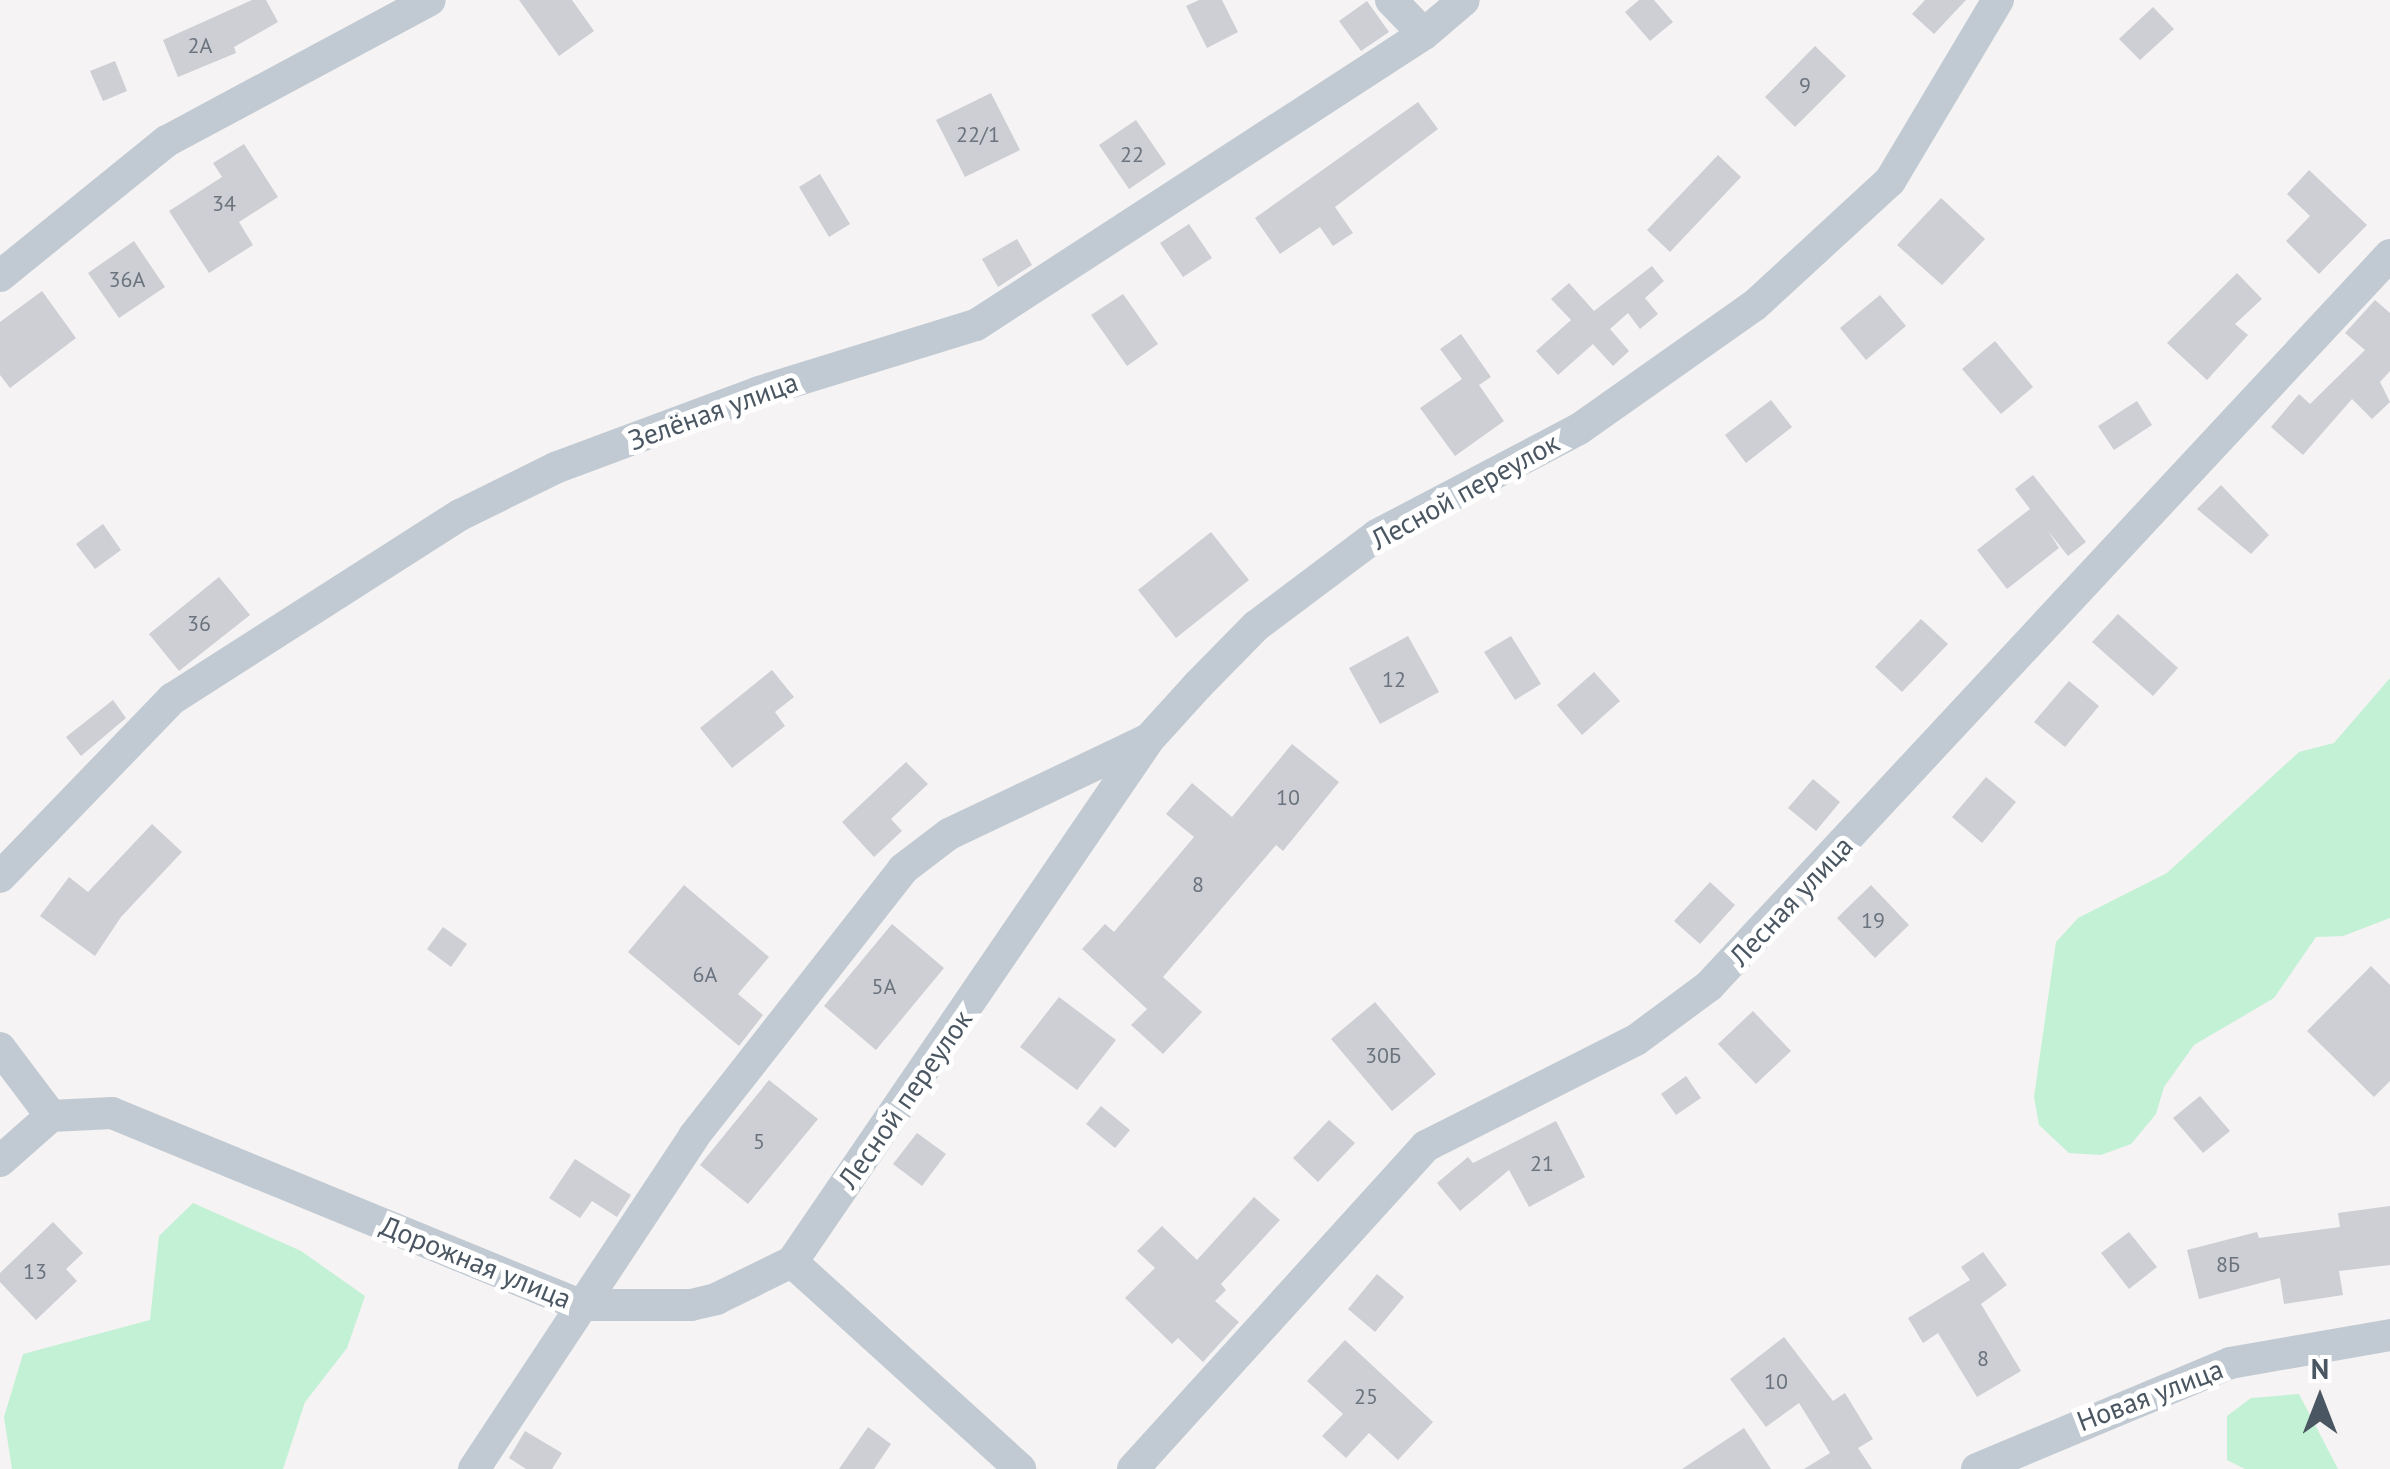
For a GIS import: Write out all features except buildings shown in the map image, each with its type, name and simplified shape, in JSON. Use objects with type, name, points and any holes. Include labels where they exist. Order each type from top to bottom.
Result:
[{"type":"street","points":[[0,276],[167,141],[430,0]]},
{"type":"street","points":[[1390,0],[1424,34]]},
{"type":"street","name":"Зелёная улица","points":[[0,877],[172,699],[460,515],[554,468],[740,399],[976,325],[1424,34],[1464,0]]},
{"type":"street","name":"Лесной переулок","points":[[792,1262],[1149,738],[1256,626],[1377,535],[1579,428],[1755,305],[1890,181],[1998,0]]},
{"type":"street","name":"Лесная улица","points":[[1133,1469],[1426,1146],[1636,1040],[1709,986],[2390,255]]},
{"type":"street","points":[[474,1469],[694,1136],[903,869],[949,834],[1149,738]]},
{"type":"street","points":[[0,1048],[51,1116],[0,1161]]},
{"type":"street","name":"Дорожная улица","points":[[51,1116],[112,1114],[580,1304],[691,1304],[716,1300],[792,1262]]},
{"type":"street","points":[[792,1262],[1020,1469]]},
{"type":"street","name":"Новая улица","points":[[1977,1469],[2230,1363],[2390,1335]]},
{"type":"green space","points":[[2390,678],[2390,918],[2343,936],[2316,937],[2274,998],[2194,1045],[2164,1087],[2156,1114],[2131,1144],[2101,1155],[2069,1153],[2039,1125],[2034,1097],[2056,942],[2078,918],[2167,873],[2299,752],[2334,743]]},
{"type":"green space","points":[[193,1203],[301,1251],[365,1296],[347,1348],[305,1402],[283,1469],[12,1469],[4,1417],[23,1354],[150,1320],[159,1236]]},
{"type":"green space","points":[[2299,1394],[2338,1469],[2245,1469],[2227,1460],[2227,1416],[2251,1398]]}]
